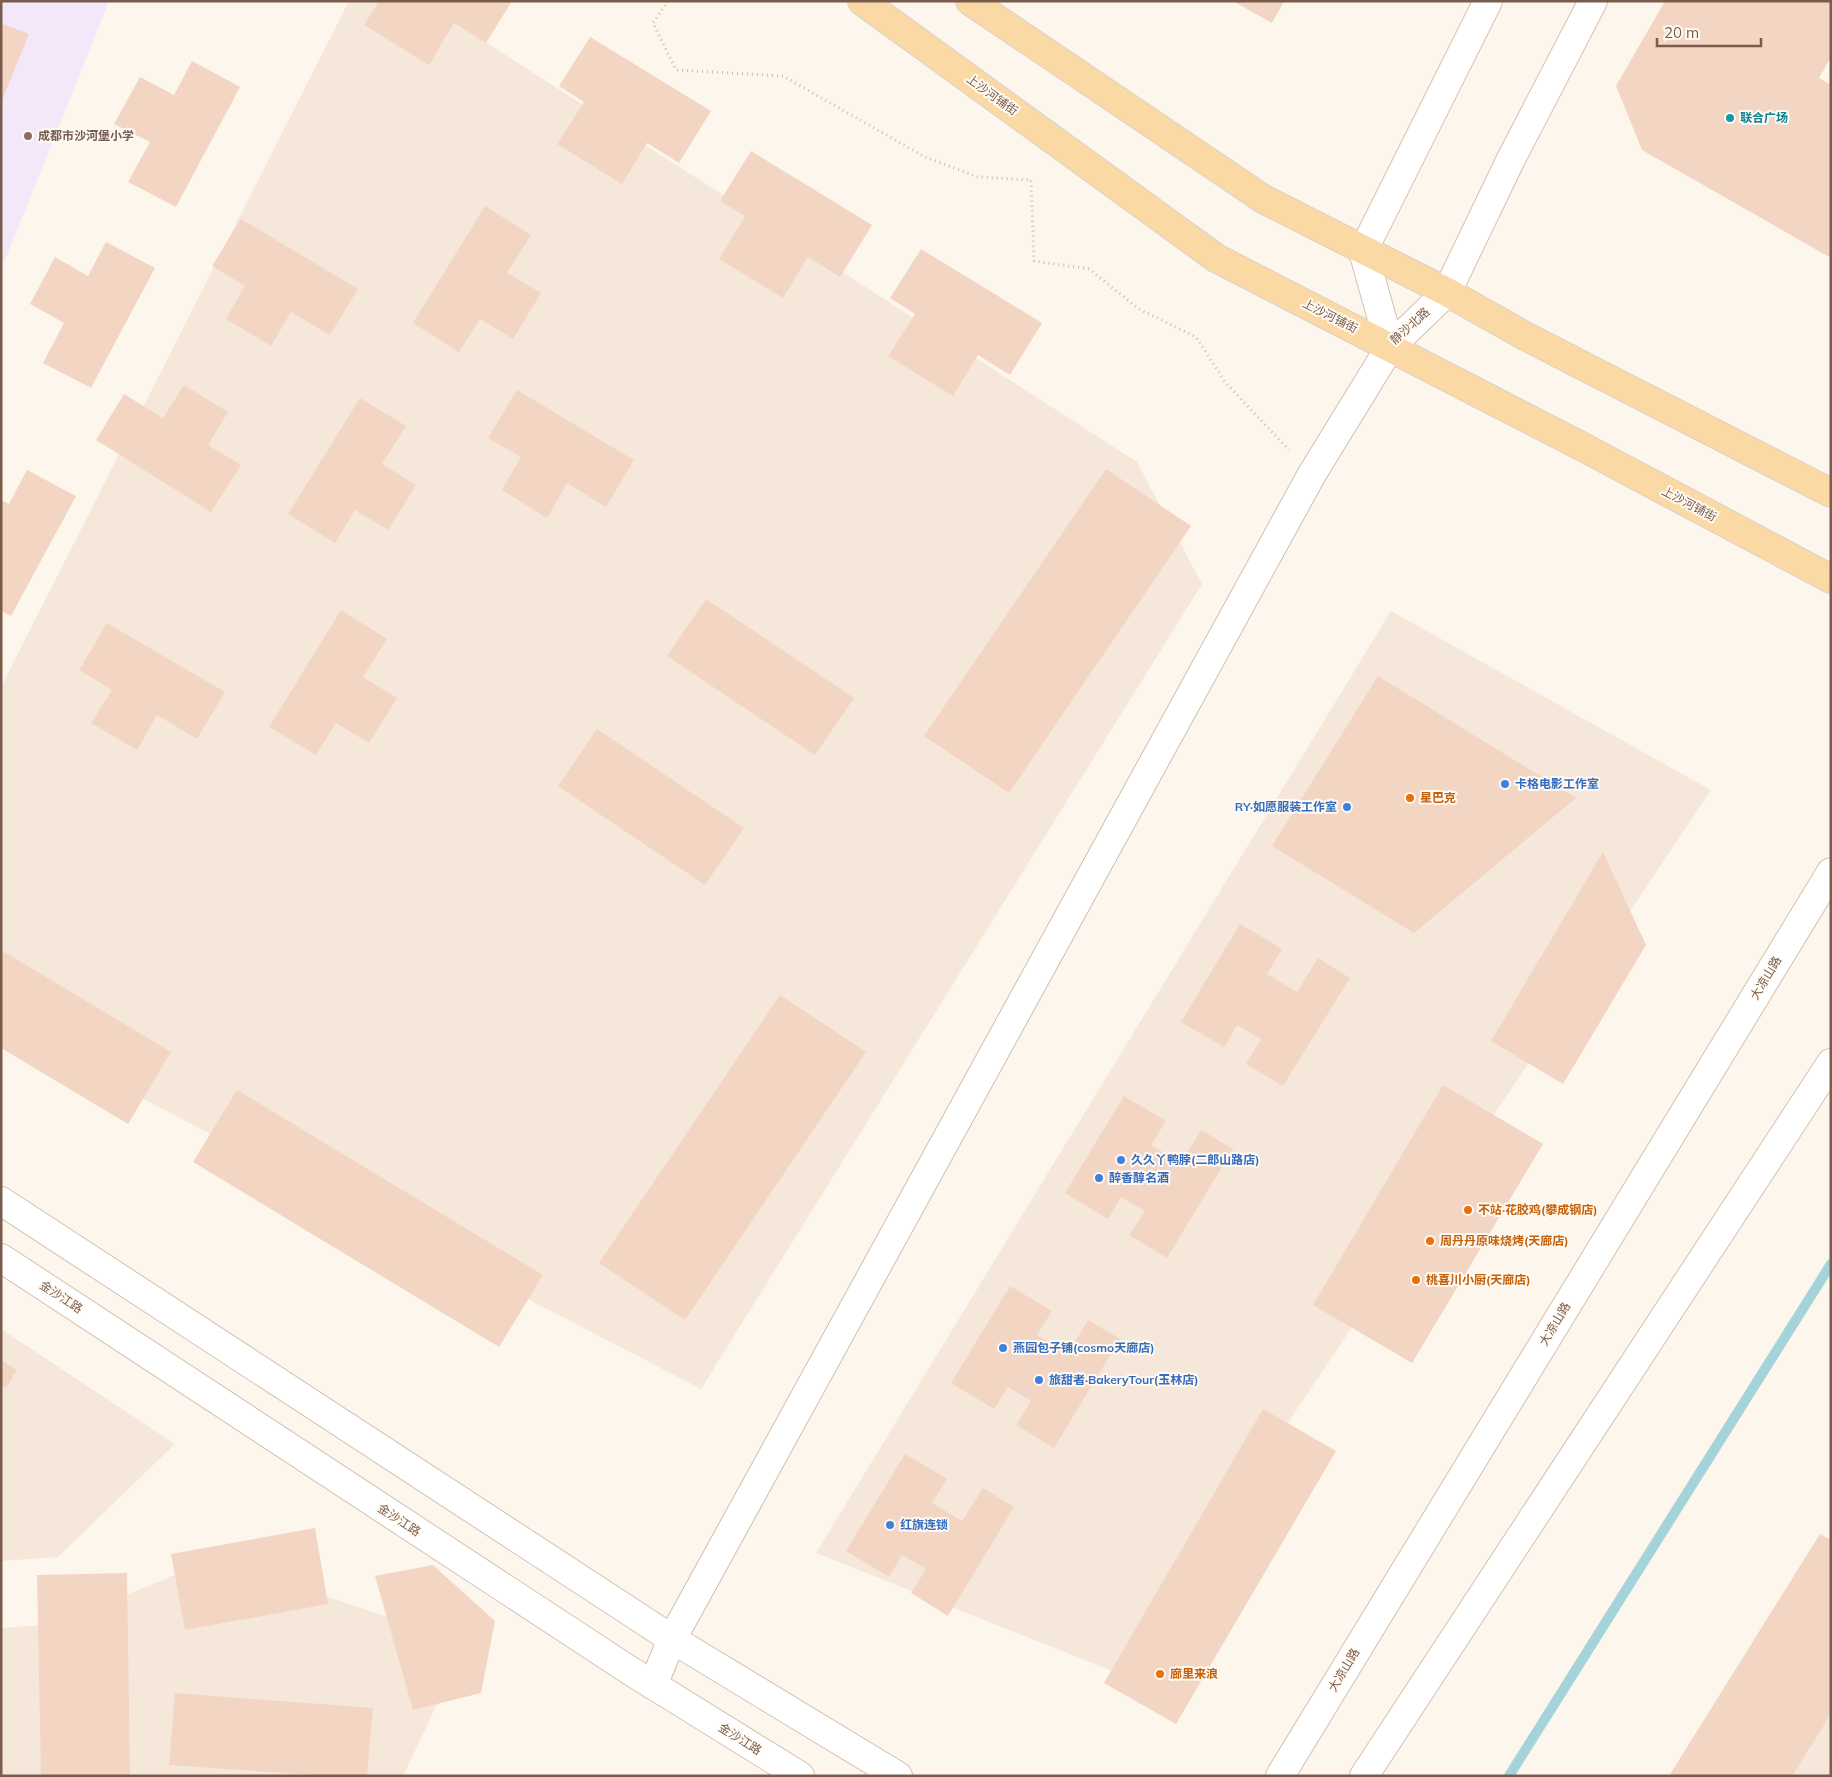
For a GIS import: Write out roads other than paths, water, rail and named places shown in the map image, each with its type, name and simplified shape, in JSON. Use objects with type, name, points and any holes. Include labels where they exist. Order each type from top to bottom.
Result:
[{"type":"main road","name":"上沙河铺街","points":[[862,1],[1216,258],[1581,446],[1831,579]]},
{"type":"main road","points":[[970,1],[1265,200],[1447,292],[1525,336],[1831,493]]},
{"type":"street","points":[[1363,251],[1488,1]]},
{"type":"street","name":"静沙北路","points":[[1363,251],[1390,347],[1447,292],[1510,161],[1593,1]]},
{"type":"street","points":[[652,1685],[672,1639],[1312,474],[1390,347]]},
{"type":"street","name":"大凉山路","points":[[1280,1776],[1831,872]]},
{"type":"street","points":[[1364,1776],[1831,1063]]},
{"type":"street","points":[[1,1201],[672,1639],[898,1776]]},
{"type":"street","name":"金沙江路","points":[[1,1258],[652,1685],[800,1776]]},
{"type":"waterway","points":[[1509,1776],[1831,1264]]},
{"type":"place","name":"联合广场","points":[[1730,118]]},
{"type":"place","name":"成都市沙河堡小学","points":[[28,136]]},
{"type":"place","name":"卡格电影工作室","points":[[1505,784]]},
{"type":"place","name":"星巴克","points":[[1410,798]]},
{"type":"place","name":"RY·如愿服装工作室","points":[[1347,807]]},
{"type":"place","name":"久久丫鸭脖(二郎山路店)","points":[[1121,1160]]},
{"type":"place","name":"醉香醇名酒","points":[[1099,1178]]},
{"type":"place","name":"不站·花胶鸡(攀成钢店)","points":[[1468,1210]]},
{"type":"place","name":"周丹丹原味烧烤(天廊店)","points":[[1430,1241]]},
{"type":"place","name":"桃喜川小厨(天廊店)","points":[[1416,1280]]},
{"type":"place","name":"燕园包子铺(cosmo天廊店)","points":[[1003,1348]]},
{"type":"place","name":"旅甜者·BakeryTour(玉林店)","points":[[1039,1380]]},
{"type":"place","name":"红旗连锁","points":[[890,1525]]},
{"type":"place","name":"廊里来浪","points":[[1160,1674]]}]
